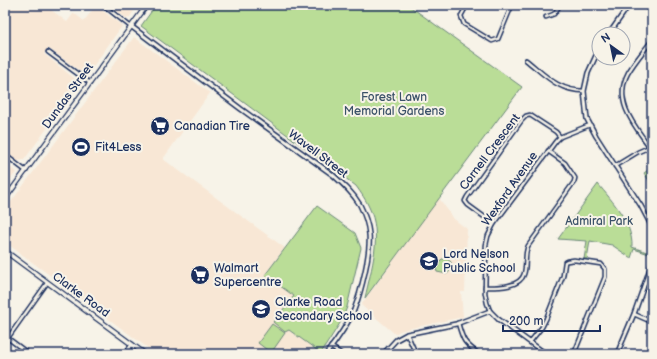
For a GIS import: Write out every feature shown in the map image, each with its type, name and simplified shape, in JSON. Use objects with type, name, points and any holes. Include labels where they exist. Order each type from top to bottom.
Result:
[{"type":"main road","name":"Dundas Street","points":[[5,199],[147,5]]},
{"type":"main road","name":"Clarke Road","points":[[5,251],[146,354]]},
{"type":"street","points":[[103,5],[132,27]]},
{"type":"street","points":[[467,5],[461,16],[464,24],[492,41],[498,39],[512,5]]},
{"type":"street","points":[[546,17],[554,14],[560,5]]},
{"type":"street","points":[[615,26],[629,5]]},
{"type":"street","name":"Wavell Street","points":[[132,27],[241,109],[333,175],[345,185],[360,205],[369,234],[365,265],[354,309],[346,325],[326,354]]},
{"type":"street","points":[[615,166],[650,146],[631,120],[622,98],[628,74],[652,40]]},
{"type":"street","points":[[48,52],[90,84]]},
{"type":"street","points":[[526,60],[558,85],[575,91],[584,91]]},
{"type":"street","points":[[591,66],[584,91],[587,119],[641,206],[652,227]]},
{"type":"street","name":"Cornell Crescent","points":[[494,224],[468,205],[465,201],[522,120],[526,116],[530,115],[556,132],[560,138]]},
{"type":"street","name":"Wexford Avenue","points":[[490,311],[486,303],[485,287],[486,244],[494,224],[548,151],[560,138],[590,125]]},
{"type":"street","points":[[485,287],[508,286],[520,280],[524,275],[526,251],[528,246],[574,182],[575,178],[565,163],[548,151]]},
{"type":"street","points":[[5,156],[26,171]]},
{"type":"street","points":[[530,342],[542,327],[546,319],[563,276],[565,262],[567,260],[574,260],[601,264],[605,269],[605,277],[574,354]]},
{"type":"street","points":[[617,354],[634,314],[652,263]]},
{"type":"street","points":[[5,342],[6,337],[48,283]]},
{"type":"street","points":[[383,354],[396,340],[407,334],[458,323],[490,311],[498,319],[546,354]]},
{"type":"street","points":[[634,314],[652,322]]},
{"type":"street","points":[[458,323],[463,339],[468,346],[479,354]]},
{"type":"street","points":[[407,334],[416,354]]},
{"type":"street","points":[[6,337],[29,354]]},
{"type":"street","points":[[125,354],[132,344]]},
{"type":"street","points":[[331,347],[341,354]]},
{"type":"shaded area","points":[[5,5],[45,5],[67,22],[74,13],[84,21],[96,5],[122,26],[89,72],[83,73],[48,48],[44,54],[80,83],[24,160],[17,161],[5,152]]},
{"type":"shaded area","points":[[109,5],[138,5],[129,18],[126,18]]},
{"type":"shaded area","points":[[134,37],[210,93],[163,159],[285,248],[265,274],[294,296],[285,332],[288,330],[321,353],[320,354],[156,354],[5,242],[5,210]]},
{"type":"shaded area","points":[[5,163],[16,172],[5,187]]},
{"type":"shaded area","name":"Lord Nelson Public School","points":[[439,198],[454,219],[467,229],[465,292],[461,292],[463,317],[400,331],[395,334],[361,305]]},
{"type":"green space","name":"Forest Lawn Memorial Gardens","points":[[156,5],[408,5],[522,87],[365,298],[373,264],[375,229],[369,207],[356,186],[141,26]]},
{"type":"green space","points":[[652,167],[652,185],[644,173]]},
{"type":"green space","name":"Admiral Park","points":[[598,184],[621,213],[629,229],[632,247],[650,253],[649,254],[634,249],[631,258],[612,245],[590,241],[587,259],[584,259],[587,241],[558,239]]},
{"type":"green space","points":[[317,206],[355,233],[361,248],[347,307],[342,320],[321,353],[289,330],[285,332],[273,322],[294,296],[265,275]]},
{"type":"green space","points":[[442,259],[447,259],[451,262],[450,271],[447,274],[437,272],[435,266]]},
{"type":"green space","points":[[272,324],[285,333],[271,353],[258,343]]},
{"type":"place","name":"Canadian Tire","points":[[160,126]]},
{"type":"place","name":"Fit4Less","points":[[81,147]]},
{"type":"place","name":"Lord Nelson Public School","points":[[429,261]]},
{"type":"place","name":"Walmart Supercentre","points":[[200,275]]},
{"type":"place","name":"Clarke Road Secondary School","points":[[261,309]]}]
